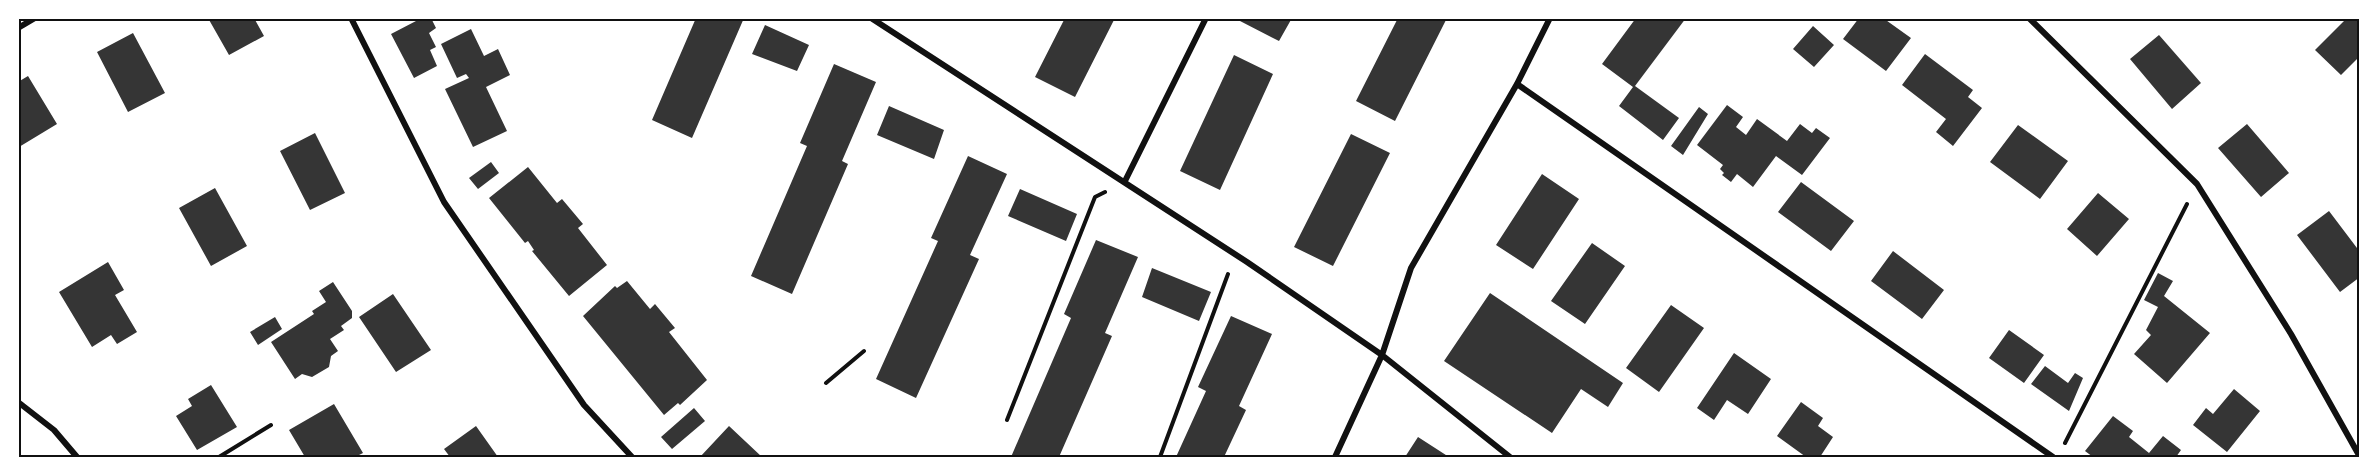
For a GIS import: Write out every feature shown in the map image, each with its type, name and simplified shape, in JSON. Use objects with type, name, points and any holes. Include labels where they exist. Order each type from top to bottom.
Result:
[{"type":"street","points":[[18,28],[35,18]]},
{"type":"street","points":[[351,18],[444,202],[584,405],[632,457]]},
{"type":"street","points":[[871,18],[1247,262],[1382,356],[1510,457]]},
{"type":"street","points":[[1125,181],[1206,18]]},
{"type":"street","points":[[1335,457],[1382,356],[1411,268],[1517,84],[1550,18]]},
{"type":"street","points":[[2029,18],[2197,184],[2291,334],[2360,457]]},
{"type":"street","points":[[1517,84],[2053,457]]},
{"type":"street","points":[[18,402],[54,430],[77,457]]},
{"type":"path","points":[[1007,420],[1095,197],[1125,181]]},
{"type":"path","points":[[2062,448],[2197,184]]},
{"type":"path","points":[[1160,457],[1226,276],[1247,262]]},
{"type":"path","points":[[826,383],[864,351]]},
{"type":"path","points":[[219,457],[271,425]]},
{"type":"building","points":[[208,18],[254,18],[264,36],[229,55]]},
{"type":"building","points":[[414,18],[431,18],[436,28],[429,33],[436,47],[430,50],[437,66],[414,78],[391,34],[416,21]]},
{"type":"building","points":[[696,18],[744,18],[692,138],[652,120]]},
{"type":"building","points":[[1065,18],[1115,18],[1075,97],[1035,77]]},
{"type":"building","points":[[1242,18],[1292,18],[1279,41],[1240,21]]},
{"type":"building","points":[[1398,18],[1447,18],[1395,121],[1356,101]]},
{"type":"building","points":[[1636,18],[1686,18],[1635,86],[1679,118],[1663,140],[1619,106],[1633,87],[1602,64]]},
{"type":"building","points":[[1859,18],[1883,18],[1911,38],[1886,71],[1843,39]]},
{"type":"building","points":[[2347,18],[2360,18],[2360,56],[2341,75],[2315,50]]},
{"type":"building","points":[[765,25],[809,45],[797,71],[752,54]]},
{"type":"building","points":[[1813,26],[1834,45],[1814,67],[1793,49]]},
{"type":"building","points":[[471,29],[484,56],[498,49],[510,75],[486,87],[507,131],[473,147],[445,89],[469,78],[466,74],[457,78],[441,44]]},
{"type":"building","points":[[133,33],[165,93],[128,112],[97,52]]},
{"type":"building","points":[[2159,35],[2201,83],[2172,109],[2130,59]]},
{"type":"building","points":[[1925,54],[1973,90],[1968,97],[1982,108],[1953,146],[1936,132],[1946,119],[1902,85]]},
{"type":"building","points":[[1234,55],[1273,74],[1220,190],[1180,171]]},
{"type":"building","points":[[834,64],[876,82],[842,161],[848,164],[792,294],[751,276],[807,146],[800,143]]},
{"type":"building","points":[[28,76],[57,124],[19,147],[18,82]]},
{"type":"building","points":[[1727,105],[1743,117],[1736,127],[1746,135],[1757,119],[1787,141],[1800,124],[1812,133],[1816,128],[1830,138],[1802,175],[1776,156],[1753,187],[1737,174],[1731,182],[1722,175],[1724,173],[1720,169],[1723,165],[1697,145]]},
{"type":"building","points":[[889,106],[944,130],[934,159],[877,135]]},
{"type":"building","points":[[1699,107],[1708,114],[1683,155],[1671,146]]},
{"type":"building","points":[[2247,124],[2289,173],[2261,197],[2218,148]]},
{"type":"building","points":[[2018,125],[2068,161],[2040,199],[1990,162]]},
{"type":"building","points":[[315,133],[345,193],[310,210],[280,151]]},
{"type":"building","points":[[1351,134],[1390,153],[1333,266],[1294,247]]},
{"type":"building","points":[[968,156],[1007,174],[970,255],[979,259],[916,398],[876,379],[938,241],[931,238]]},
{"type":"building","points":[[491,162],[499,173],[478,189],[469,178]]},
{"type":"building","points":[[528,167],[557,203],[562,199],[583,224],[578,228],[607,265],[569,296],[532,251],[534,250],[528,241],[525,243],[489,198]]},
{"type":"building","points":[[1542,174],[1579,199],[1533,269],[1496,245]]},
{"type":"building","points":[[1801,182],[1854,221],[1831,251],[1778,212]]},
{"type":"building","points":[[215,188],[247,246],[211,266],[179,208]]},
{"type":"building","points":[[1020,189],[1077,214],[1066,241],[1008,216]]},
{"type":"building","points":[[2098,193],[2129,219],[2097,256],[2067,229]]},
{"type":"building","points":[[2329,211],[2360,252],[2360,277],[2340,292],[2297,235]]},
{"type":"building","points":[[1096,240],[1138,257],[1105,333],[1112,336],[1059,457],[1011,457],[1071,318],[1064,314]]},
{"type":"building","points":[[1592,243],[1625,266],[1585,324],[1551,301]]},
{"type":"building","points":[[1893,251],[1944,290],[1922,319],[1871,281]]},
{"type":"building","points":[[108,262],[124,290],[115,295],[137,332],[117,344],[111,335],[92,347],[59,292]]},
{"type":"building","points":[[1152,268],[1211,292],[1199,321],[1142,297]]},
{"type":"building","points":[[2158,273],[2173,281],[2164,296],[2210,333],[2167,383],[2134,354],[2151,335],[2146,330],[2158,307],[2144,300]]},
{"type":"building","points":[[627,281],[650,309],[655,304],[675,328],[669,332],[707,380],[680,405],[678,403],[664,415],[583,316],[615,286],[617,288]]},
{"type":"building","points":[[333,282],[352,311],[352,318],[341,326],[344,330],[330,339],[338,351],[331,356],[329,367],[312,377],[302,374],[295,379],[271,342],[314,314],[312,311],[326,302],[319,291]]},
{"type":"building","points":[[1490,293],[1623,383],[1608,407],[1581,389],[1552,433],[1444,361]]},
{"type":"building","points":[[393,294],[431,350],[396,372],[359,317]]},
{"type":"building","points":[[1671,305],[1704,328],[1659,392],[1626,368]]},
{"type":"building","points":[[1231,316],[1272,334],[1239,406],[1246,410],[1224,457],[1176,457],[1206,391],[1198,387]]},
{"type":"building","points":[[275,317],[282,329],[258,345],[250,332]]},
{"type":"building","points":[[2009,330],[2044,355],[2024,383],[1989,358]]},
{"type":"building","points":[[1734,353],[1771,379],[1748,414],[1727,400],[1714,420],[1697,408]]},
{"type":"building","points":[[2045,366],[2068,383],[2075,373],[2083,378],[2069,411],[2031,384]]},
{"type":"building","points":[[211,385],[237,427],[197,450],[176,416],[192,406],[188,399]]},
{"type":"building","points":[[2234,389],[2260,411],[2227,452],[2193,425],[2206,408],[2213,414]]},
{"type":"building","points":[[1801,402],[1823,418],[1818,426],[1833,437],[1820,457],[1806,457],[1777,436]]},
{"type":"building","points":[[334,404],[363,453],[355,457],[305,457],[289,430]]},
{"type":"building","points":[[694,408],[705,421],[672,449],[661,437]]},
{"type":"building","points":[[2113,416],[2133,431],[2129,437],[2149,453],[2163,436],[2181,450],[2176,457],[2093,457],[2085,451]]},
{"type":"building","points":[[476,426],[498,457],[450,457],[444,449]]},
{"type":"building","points":[[729,426],[762,457],[700,457]]},
{"type":"building","points":[[1418,437],[1449,457],[1405,457]]}]
